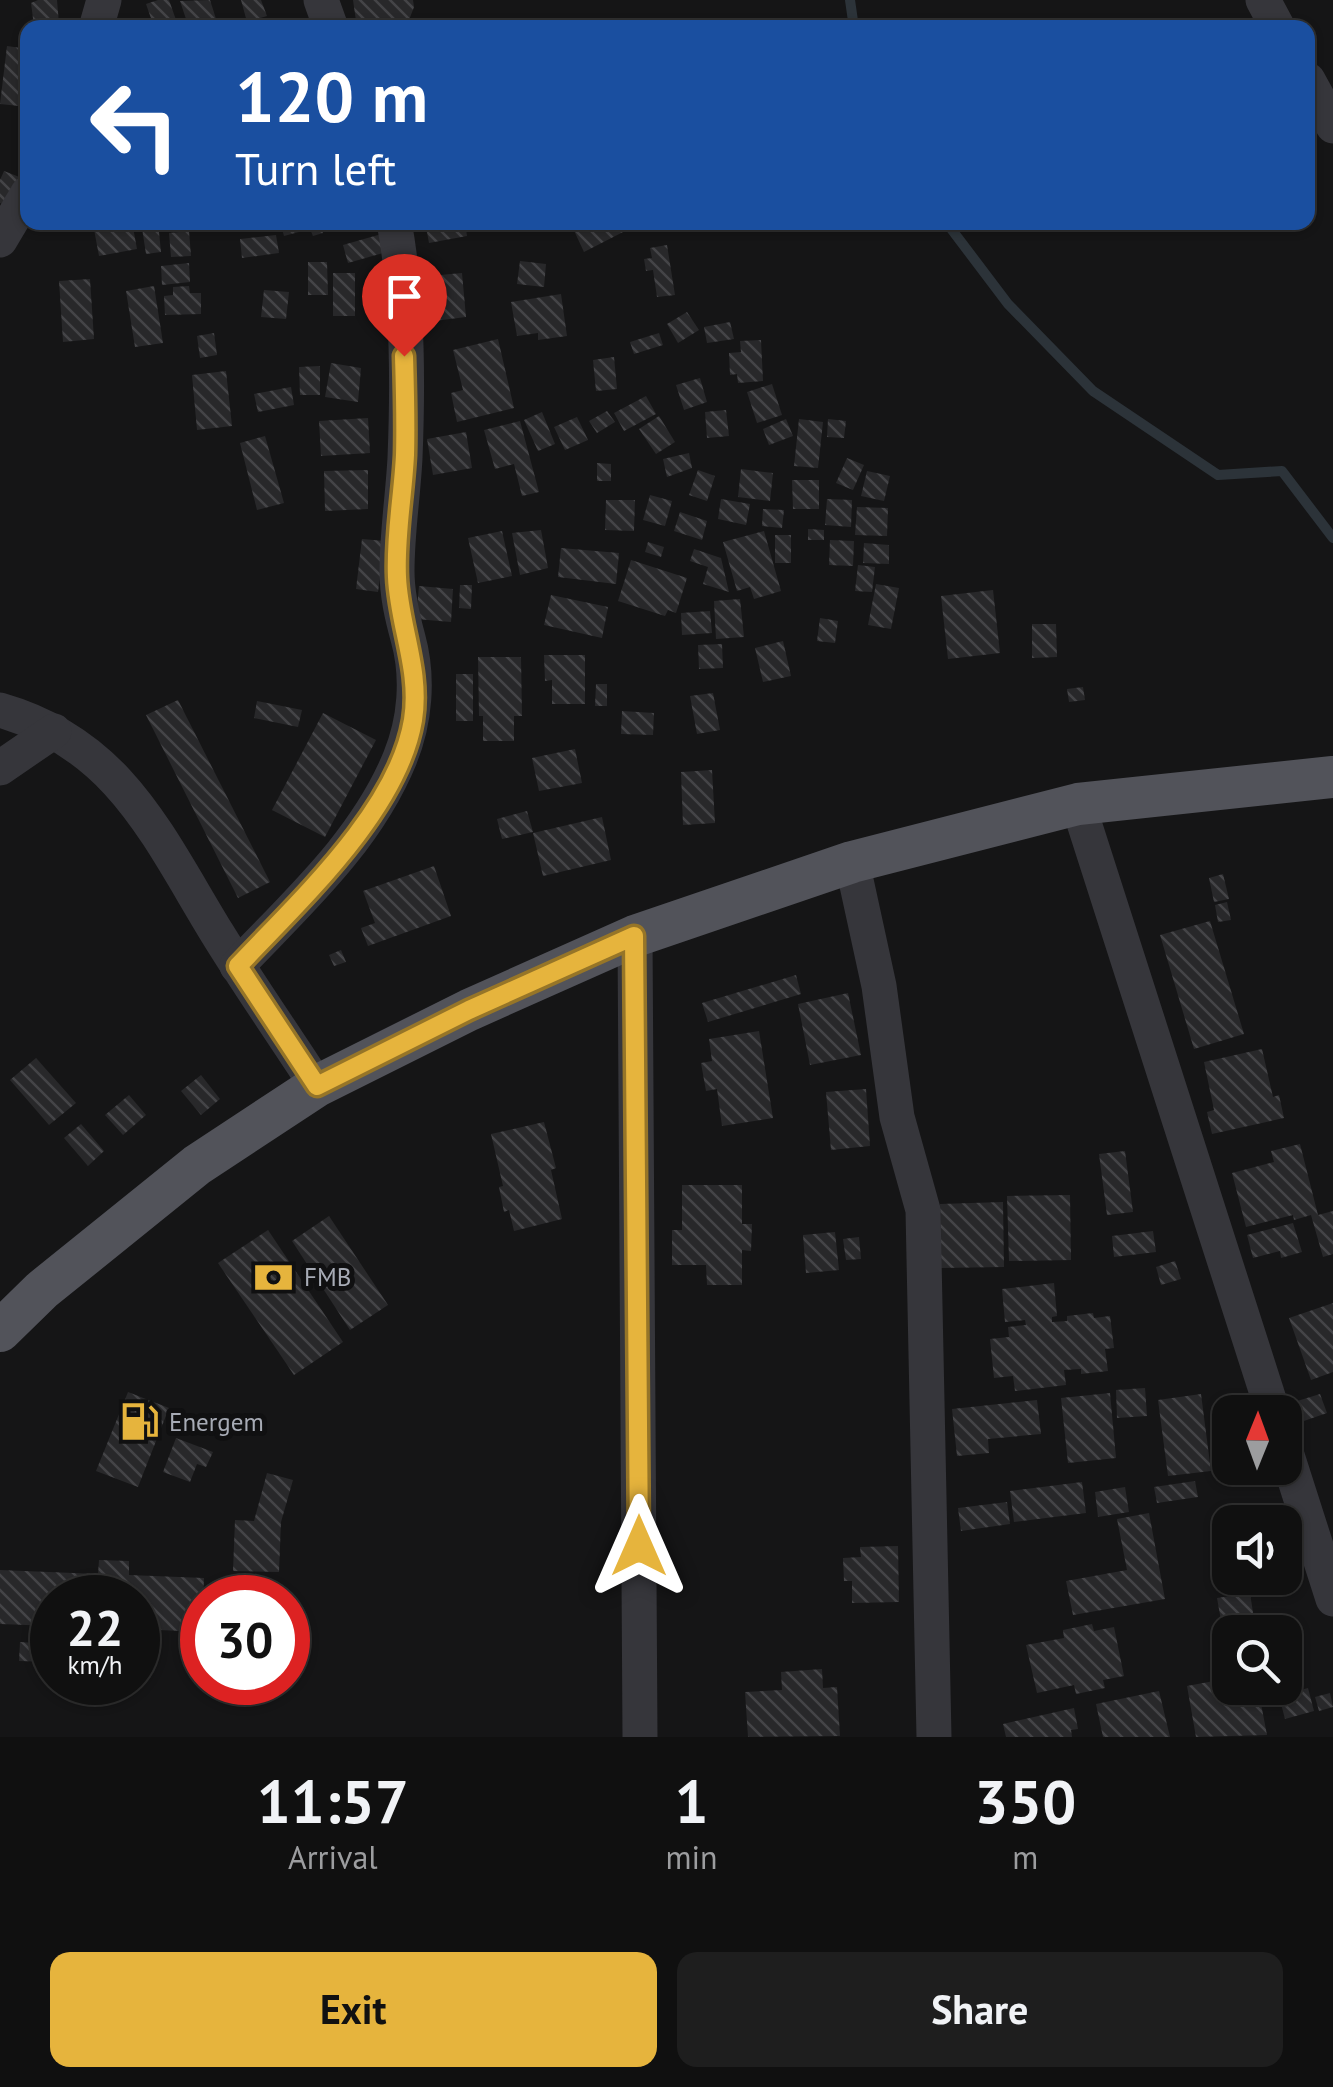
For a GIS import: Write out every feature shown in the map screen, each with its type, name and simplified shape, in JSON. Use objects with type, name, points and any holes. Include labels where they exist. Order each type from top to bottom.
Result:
[{"type":"main road","points":[[0,1331],[42,1290],[198,1165],[317,1086],[469,1010],[634,936],[852,862],[1078,804],[1333,777]]},
{"type":"street","points":[[1315,93],[1333,126]]},
{"type":"street","points":[[0,240],[20,206]]},
{"type":"street","points":[[238,966],[345,852],[382,796],[413,721],[414,670],[400,614],[397,575],[405,394],[404,318],[395,230]]},
{"type":"street","points":[[0,710],[70,738],[108,769],[136,801],[317,1086]]},
{"type":"street","points":[[0,768],[54,731]]},
{"type":"street","points":[[1078,804],[1268,1395]]},
{"type":"street","points":[[852,862],[879,986],[898,1116],[922,1210],[934,1737]]},
{"type":"street","points":[[634,936],[640,1737]]},
{"type":"street","points":[[1296,1485],[1333,1599]]},
{"type":"building","points":[[57,0],[59,20],[33,20],[31,3]]},
{"type":"building","points":[[169,0],[176,20],[152,20],[146,4]]},
{"type":"building","points":[[210,0],[216,20],[186,20],[180,1]]},
{"type":"building","points":[[241,0],[261,0],[267,16],[246,20]]},
{"type":"building","points":[[353,0],[413,0],[409,20],[356,20]]},
{"type":"building","points":[[7,46],[20,48],[20,106],[0,104]]},
{"type":"building","points":[[4,171],[20,177],[20,194],[13,209],[0,203]]},
{"type":"building","points":[[94,230],[133,230],[137,249],[99,256]]},
{"type":"building","points":[[142,230],[159,230],[161,252],[146,254]]},
{"type":"building","points":[[282,230],[306,230],[284,236]]},
{"type":"building","points":[[427,230],[466,230],[467,236],[429,243]]},
{"type":"building","points":[[574,230],[627,230],[584,252]]},
{"type":"building","points":[[189,231],[191,256],[171,257],[169,233]]},
{"type":"building","points":[[385,233],[390,251],[348,263],[343,245]]},
{"type":"building","points":[[276,235],[279,253],[242,258],[240,239]]},
{"type":"building","points":[[667,245],[675,295],[657,297],[653,270],[646,271],[644,259],[652,258],[650,248]]},
{"type":"building","points":[[520,261],[546,264],[544,287],[517,284]]},
{"type":"building","points":[[308,262],[327,262],[328,295],[308,295]]},
{"type":"building","points":[[189,263],[190,282],[162,285],[161,266]]},
{"type":"building","points":[[333,273],[355,273],[355,316],[333,316]]},
{"type":"building","points":[[462,273],[466,317],[434,321],[429,276]]},
{"type":"building","points":[[90,279],[94,339],[63,342],[59,281]]},
{"type":"building","points":[[154,286],[163,343],[135,347],[126,291]]},
{"type":"building","points":[[189,286],[190,293],[201,293],[201,314],[165,315],[164,296],[173,295],[173,287]]},
{"type":"building","points":[[264,290],[289,292],[286,319],[261,317]]},
{"type":"building","points":[[561,294],[567,336],[538,340],[538,333],[517,336],[511,302]]},
{"type":"building","points":[[687,312],[699,330],[678,343],[667,324]]},
{"type":"building","points":[[730,322],[734,339],[707,343],[704,327]]},
{"type":"building","points":[[214,333],[217,355],[200,358],[197,336]]},
{"type":"building","points":[[659,333],[663,345],[634,354],[630,342]]},
{"type":"building","points":[[498,339],[514,408],[457,422],[451,393],[463,390],[453,350]]},
{"type":"building","points":[[761,340],[763,381],[738,383],[737,374],[730,375],[729,353],[741,352],[740,341]]},
{"type":"building","points":[[614,357],[617,389],[596,391],[593,360]]},
{"type":"building","points":[[331,363],[361,368],[358,402],[325,397]]},
{"type":"building","points":[[320,366],[320,395],[300,395],[299,367]]},
{"type":"building","points":[[226,371],[232,426],[197,430],[192,375]]},
{"type":"building","points":[[700,378],[707,402],[684,410],[676,385]]},
{"type":"building","points":[[772,384],[782,415],[757,423],[747,392]]},
{"type":"building","points":[[291,387],[294,405],[258,412],[254,394]]},
{"type":"building","points":[[646,396],[656,414],[624,431],[614,413]]},
{"type":"building","points":[[726,410],[729,436],[707,438],[705,412]]},
{"type":"building","points":[[607,411],[615,422],[597,433],[589,421]]},
{"type":"building","points":[[542,412],[555,444],[538,451],[524,420]]},
{"type":"building","points":[[659,416],[675,442],[656,454],[639,429]]},
{"type":"building","points":[[577,417],[588,440],[565,450],[554,427]]},
{"type":"building","points":[[368,418],[370,453],[321,456],[319,421]]},
{"type":"building","points":[[786,419],[793,436],[769,445],[763,429]]},
{"type":"building","points":[[799,419],[823,422],[818,468],[794,466]]},
{"type":"building","points":[[828,419],[846,421],[844,438],[827,437]]},
{"type":"building","points":[[520,421],[539,492],[522,496],[514,464],[495,469],[484,430]]},
{"type":"building","points":[[466,432],[472,468],[433,475],[427,439]]},
{"type":"building","points":[[265,436],[284,503],[257,510],[240,443]]},
{"type":"building","points":[[689,453],[692,468],[667,477],[663,459]]},
{"type":"building","points":[[847,458],[864,465],[853,490],[836,483]]},
{"type":"building","points":[[597,463],[611,464],[611,481],[597,481]]},
{"type":"building","points":[[741,469],[773,473],[770,501],[738,497]]},
{"type":"building","points":[[368,470],[368,509],[325,511],[324,471]]},
{"type":"building","points":[[698,470],[715,476],[707,501],[689,495]]},
{"type":"building","points":[[867,471],[890,476],[884,501],[861,496]]},
{"type":"building","points":[[792,480],[819,480],[819,509],[793,509]]},
{"type":"building","points":[[650,495],[672,501],[665,526],[643,520]]},
{"type":"building","points":[[721,499],[750,504],[746,525],[718,519]]},
{"type":"building","points":[[827,499],[852,500],[851,527],[825,525]]},
{"type":"building","points":[[606,500],[635,500],[634,531],[605,530]]},
{"type":"building","points":[[857,507],[888,508],[887,536],[855,535]]},
{"type":"building","points":[[763,509],[784,510],[782,528],[762,526]]},
{"type":"building","points":[[680,512],[707,521],[702,540],[674,531]]},
{"type":"building","points":[[808,529],[824,530],[824,540],[808,540]]},
{"type":"building","points":[[541,530],[548,568],[520,575],[512,533]]},
{"type":"building","points":[[502,531],[512,576],[478,583],[468,538]]},
{"type":"building","points":[[764,531],[781,591],[754,599],[750,587],[737,591],[723,542]]},
{"type":"building","points":[[775,535],[791,535],[791,563],[775,563]]},
{"type":"building","points":[[362,539],[385,541],[378,592],[356,589]]},
{"type":"building","points":[[830,540],[854,541],[853,566],[829,565]]},
{"type":"building","points":[[648,542],[664,547],[661,557],[645,552]]},
{"type":"building","points":[[864,543],[889,545],[889,564],[863,563]]},
{"type":"building","points":[[561,548],[619,553],[616,584],[558,577]]},
{"type":"building","points":[[694,549],[721,558],[729,592],[703,584],[708,567],[690,561]]},
{"type":"building","points":[[631,560],[687,578],[676,613],[668,610],[665,616],[618,601]]},
{"type":"building","points":[[858,565],[875,567],[872,592],[855,591]]},
{"type":"building","points":[[876,584],[899,588],[891,629],[868,625]]},
{"type":"building","points":[[460,585],[472,585],[471,609],[459,608]]},
{"type":"building","points":[[419,586],[453,589],[451,622],[416,619]]},
{"type":"building","points":[[993,590],[1000,653],[948,659],[941,596]]},
{"type":"building","points":[[551,595],[608,607],[602,638],[544,625]]},
{"type":"building","points":[[740,599],[744,637],[716,639],[714,601]]},
{"type":"building","points":[[710,611],[712,633],[682,635],[681,613]]},
{"type":"building","points":[[820,618],[838,621],[835,643],[817,641]]},
{"type":"building","points":[[1032,624],[1056,624],[1057,657],[1032,658]]},
{"type":"building","points":[[783,641],[791,676],[763,682],[755,648]]},
{"type":"building","points":[[722,644],[723,668],[699,669],[698,645]]},
{"type":"building","points":[[544,655],[585,655],[585,704],[552,704],[552,680],[545,681]]},
{"type":"building","points":[[478,657],[521,657],[522,716],[514,716],[514,741],[483,741]]},
{"type":"building","points":[[456,674],[473,674],[473,721],[456,721]]},
{"type":"building","points":[[596,684],[607,684],[607,706],[595,706]]},
{"type":"building","points":[[1083,687],[1085,700],[1069,702],[1067,689]]},
{"type":"building","points":[[713,693],[720,730],[697,734],[690,696]]},
{"type":"building","points":[[178,700],[270,882],[238,898],[146,715]]},
{"type":"building","points":[[257,701],[302,710],[298,727],[254,718]]},
{"type":"building","points":[[622,711],[654,713],[653,735],[621,734]]},
{"type":"building","points":[[323,713],[376,740],[325,837],[272,810]]},
{"type":"building","points":[[575,749],[582,783],[539,791],[532,758]]},
{"type":"building","points":[[712,770],[715,823],[683,825],[681,772]]},
{"type":"building","points":[[527,811],[533,832],[502,839],[497,819]]},
{"type":"building","points":[[602,817],[611,860],[543,876],[533,833]]},
{"type":"building","points":[[434,866],[451,916],[368,946],[361,928],[375,923],[363,891]]},
{"type":"building","points":[[1223,874],[1229,899],[1214,902],[1209,878]]},
{"type":"building","points":[[1227,902],[1231,920],[1218,922],[1215,905]]},
{"type":"building","points":[[1210,921],[1244,1034],[1194,1049],[1160,935]]},
{"type":"building","points":[[341,950],[346,962],[334,966],[329,955]]},
{"type":"building","points":[[796,975],[801,994],[708,1022],[702,1003]]},
{"type":"building","points":[[848,993],[861,1055],[810,1065],[798,1004]]},
{"type":"building","points":[[759,1031],[773,1118],[722,1126],[717,1089],[706,1091],[701,1063],[712,1061],[709,1039]]},
{"type":"building","points":[[1262,1049],[1273,1097],[1279,1095],[1284,1118],[1212,1134],[1207,1112],[1214,1110],[1204,1062]]},
{"type":"building","points":[[36,1058],[76,1103],[49,1125],[10,1080]]},
{"type":"building","points":[[201,1075],[220,1099],[201,1115],[181,1091]]},
{"type":"building","points":[[866,1089],[870,1146],[831,1150],[826,1092]]},
{"type":"building","points":[[129,1095],[146,1115],[123,1135],[105,1115]]},
{"type":"building","points":[[544,1122],[556,1168],[551,1170],[562,1219],[514,1231],[509,1210],[504,1212],[499,1187],[503,1186],[491,1134]]},
{"type":"building","points":[[81,1124],[104,1151],[88,1166],[64,1138]]},
{"type":"building","points":[[1300,1144],[1318,1215],[1333,1211],[1333,1254],[1323,1257],[1311,1215],[1294,1220],[1293,1215],[1246,1227],[1232,1173],[1274,1162],[1271,1151]]},
{"type":"building","points":[[1125,1151],[1133,1212],[1107,1215],[1099,1154]]},
{"type":"building","points":[[682,1185],[742,1185],[742,1224],[752,1224],[751,1251],[742,1250],[742,1285],[707,1285],[706,1265],[672,1265],[672,1230],[682,1230]]},
{"type":"building","points":[[1070,1195],[1071,1260],[1009,1261],[1007,1196]]},
{"type":"building","points":[[1003,1202],[1004,1267],[941,1268],[940,1204]]},
{"type":"building","points":[[329,1216],[388,1305],[350,1330],[292,1241]]},
{"type":"building","points":[[1293,1223],[1302,1252],[1281,1258],[1280,1251],[1253,1258],[1247,1235]]},
{"type":"building","points":[[268,1230],[343,1342],[294,1375],[218,1263]]},
{"type":"building","points":[[1153,1231],[1156,1252],[1114,1257],[1112,1236]]},
{"type":"building","points":[[835,1232],[839,1270],[806,1273],[803,1235]]},
{"type":"building","points":[[859,1237],[861,1259],[846,1260],[843,1239]]},
{"type":"building","points":[[1175,1261],[1181,1279],[1161,1285],[1156,1267]]},
{"type":"building","points":[[1054,1283],[1057,1316],[1052,1317],[1052,1322],[1093,1313],[1094,1318],[1110,1316],[1114,1348],[1105,1349],[1108,1371],[1081,1374],[1081,1369],[1064,1370],[1066,1385],[1015,1391],[1013,1376],[994,1378],[990,1339],[1009,1337],[1008,1327],[1026,1325],[1025,1320],[1005,1322],[1002,1289]]},
{"type":"building","points":[[1333,1303],[1333,1372],[1311,1380],[1289,1318]]},
{"type":"building","points":[[1145,1388],[1147,1416],[1117,1418],[1116,1390]]},
{"type":"building","points":[[128,1392],[169,1408],[138,1487],[96,1471]]},
{"type":"building","points":[[1110,1393],[1116,1458],[1068,1463],[1061,1398]]},
{"type":"building","points":[[1201,1394],[1211,1471],[1168,1476],[1158,1400]]},
{"type":"building","points":[[1320,1394],[1327,1413],[1302,1422],[1302,1400]]},
{"type":"building","points":[[1037,1400],[1041,1434],[988,1439],[989,1453],[957,1456],[952,1409]]},
{"type":"building","points":[[176,1438],[213,1452],[206,1467],[197,1464],[190,1482],[163,1472]]},
{"type":"building","points":[[267,1473],[293,1480],[281,1522],[279,1572],[233,1571],[235,1520],[254,1521]]},
{"type":"building","points":[[1195,1481],[1198,1497],[1157,1503],[1154,1487]]},
{"type":"building","points":[[1082,1482],[1086,1513],[1014,1522],[1010,1491]]},
{"type":"building","points":[[1125,1487],[1129,1512],[1098,1517],[1095,1492]]},
{"type":"building","points":[[1007,1502],[1010,1524],[961,1531],[958,1508]]},
{"type":"building","points":[[1149,1513],[1165,1599],[1073,1615],[1066,1581],[1127,1570],[1117,1519]]},
{"type":"building","points":[[898,1546],[899,1602],[852,1603],[852,1581],[844,1581],[843,1558],[861,1557],[860,1547]]},
{"type":"building","points":[[99,1560],[129,1561],[129,1575],[30,1575],[30,1625],[0,1624],[0,1570],[98,1574]]},
{"type":"building","points":[[160,1576],[180,1577],[180,1631],[160,1630]]},
{"type":"building","points":[[1250,1595],[1253,1615],[1220,1615],[1217,1598]]},
{"type":"building","points":[[1092,1624],[1094,1631],[1114,1627],[1124,1676],[1103,1680],[1105,1688],[1076,1694],[1074,1685],[1037,1693],[1026,1645],[1064,1638],[1063,1630]]},
{"type":"building","points":[[20,1642],[30,1643],[30,1661],[19,1661]]},
{"type":"building","points":[[822,1669],[823,1688],[837,1687],[840,1736],[748,1737],[745,1692],[782,1690],[781,1672]]},
{"type":"building","points":[[1212,1681],[1212,1705],[1261,1705],[1267,1735],[1196,1737],[1187,1686]]},
{"type":"building","points":[[1308,1688],[1314,1711],[1285,1719],[1281,1705],[1302,1705],[1302,1690]]},
{"type":"building","points":[[1159,1691],[1170,1737],[1103,1737],[1096,1704]]},
{"type":"building","points":[[1330,1693],[1333,1707],[1319,1711],[1315,1697]]},
{"type":"building","points":[[1074,1708],[1078,1729],[1071,1730],[1072,1737],[1006,1737],[1003,1724]]},
{"type":"waterway","points":[[850,0],[853,20]]},
{"type":"waterway","points":[[952,230],[1008,304],[1093,391],[1218,475],[1282,471],[1333,538]]},
{"type":"place","name":"FMB","points":[[274,1277]]},
{"type":"place","name":"Energem","points":[[139,1422]]},
{"type":"route","points":[[404,356],[405,456],[397,575],[400,614],[414,670],[413,721],[382,796],[345,852],[238,966],[317,1086],[469,1010],[634,936],[639,1546]]}]
